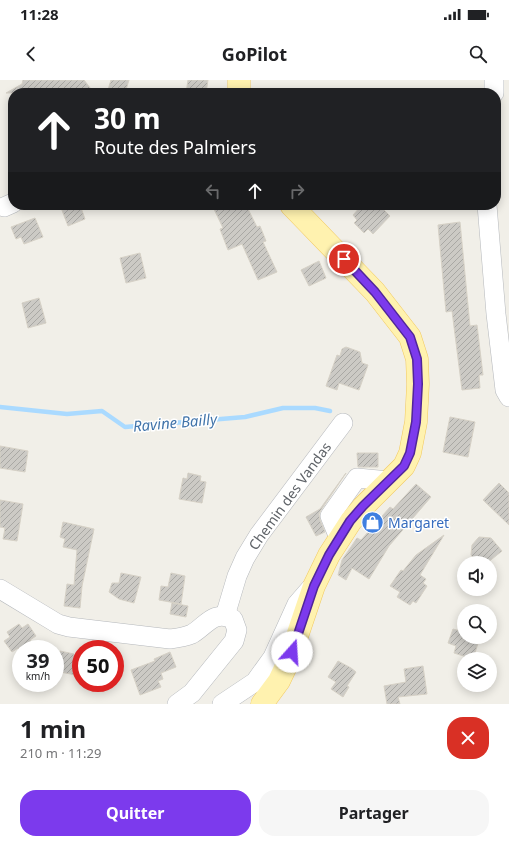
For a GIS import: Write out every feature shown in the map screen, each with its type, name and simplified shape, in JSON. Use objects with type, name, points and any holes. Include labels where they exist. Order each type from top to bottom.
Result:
[{"type":"main road","points":[[262,704],[279,681],[289,660],[314,586],[329,555],[350,521],[404,466],[410,453],[416,422],[418,384],[417,359],[410,337],[375,292],[297,210]]},
{"type":"street","points":[[487,210],[496,314],[505,390],[509,397]]},
{"type":"street","name":"Chemin des Vandas","points":[[225,616],[237,576],[252,546],[276,511],[343,424]]},
{"type":"street","points":[[222,704],[255,682],[273,657],[297,604],[314,586]]},
{"type":"street","points":[[0,589],[58,624],[77,628],[170,639],[181,638],[192,634],[214,617],[225,616],[233,620],[237,630],[234,641],[192,693],[177,704]]},
{"type":"building","points":[[23,80],[84,80],[90,88],[15,88],[22,84]]},
{"type":"building","points":[[111,80],[129,80],[127,88],[109,88]]},
{"type":"building","points":[[188,80],[208,80],[207,88],[187,88]]},
{"type":"building","points":[[62,210],[82,210],[85,219],[68,226]]},
{"type":"building","points":[[214,210],[248,210],[257,227],[260,226],[266,241],[263,242],[277,272],[258,280],[242,244],[228,250],[220,229],[223,228]]},
{"type":"building","points":[[358,210],[384,210],[390,216],[373,234],[368,229],[364,233],[354,223],[357,220],[353,215]]},
{"type":"building","points":[[35,218],[43,237],[24,244],[21,237],[16,239],[11,227]]},
{"type":"building","points":[[460,222],[470,326],[477,325],[483,375],[479,375],[480,388],[462,390],[452,311],[446,312],[438,225]]},
{"type":"building","points":[[140,253],[146,278],[126,283],[120,258]]},
{"type":"building","points":[[319,261],[326,278],[309,286],[301,270]]},
{"type":"building","points":[[39,298],[46,323],[28,328],[22,303]]},
{"type":"building","points":[[346,347],[360,352],[362,363],[368,365],[359,390],[339,383],[337,390],[326,386],[337,355],[340,356],[342,349]]},
{"type":"building","points":[[450,417],[475,422],[468,457],[443,452]]},
{"type":"building","points":[[0,446],[28,451],[25,472],[0,468]]},
{"type":"building","points":[[357,453],[378,453],[378,467],[358,467]]},
{"type":"building","points":[[188,473],[201,476],[200,481],[206,482],[202,503],[179,499],[183,478],[187,479]]},
{"type":"building","points":[[346,473],[319,514],[325,532],[316,536],[306,517],[320,509]]},
{"type":"building","points":[[499,483],[509,493],[509,525],[483,500]]},
{"type":"building","points":[[416,484],[431,497],[389,546],[369,579],[352,568],[346,580],[338,575],[342,560],[357,538],[361,540],[390,507],[393,509]]},
{"type":"building","points":[[0,500],[23,504],[17,541],[3,539],[5,528],[0,527]]},
{"type":"building","points":[[63,522],[94,529],[82,586],[80,608],[64,606],[67,584],[74,585],[77,550],[63,547],[65,539],[60,537]]},
{"type":"building","points":[[444,535],[420,575],[426,579],[423,583],[427,586],[416,603],[413,601],[410,605],[397,597],[400,592],[390,586],[401,570],[403,571],[416,555]]},
{"type":"building","points":[[479,537],[491,538],[502,551],[496,556],[472,556],[472,545]]},
{"type":"building","points":[[121,573],[141,577],[134,603],[119,599],[109,592],[112,583],[119,583]]},
{"type":"building","points":[[171,573],[185,576],[181,604],[159,600],[161,586],[168,587]]},
{"type":"building","points":[[172,603],[188,606],[186,617],[170,614]]},
{"type":"building","points":[[19,624],[22,628],[28,624],[36,636],[30,640],[12,640],[12,652],[4,641],[10,637],[7,632]]},
{"type":"building","points":[[453,629],[457,630],[457,644],[478,644],[475,652],[457,652],[457,654],[454,653],[456,646],[448,643]]},
{"type":"building","points":[[64,652],[72,654],[72,674],[64,673]]},
{"type":"building","points":[[170,652],[176,667],[161,673],[163,679],[158,681],[161,687],[140,695],[131,670],[155,661],[154,659]]},
{"type":"building","points":[[338,661],[356,672],[347,686],[349,687],[343,697],[331,689],[336,682],[328,677]]},
{"type":"building","points":[[423,666],[427,694],[398,697],[400,704],[387,704],[384,686],[406,682],[404,669]]},
{"type":"waterway","name":"Ravine Bailly","points":[[0,407],[67,414],[102,411],[125,427],[245,417],[283,408],[315,408],[330,411]]},
{"type":"place","name":"Margaret","points":[[373,523]]},
{"type":"route","points":[[292,652],[314,586],[329,555],[350,521],[363,506],[404,466],[410,453],[416,422],[418,384],[417,359],[410,337],[375,292],[344,259]]}]
